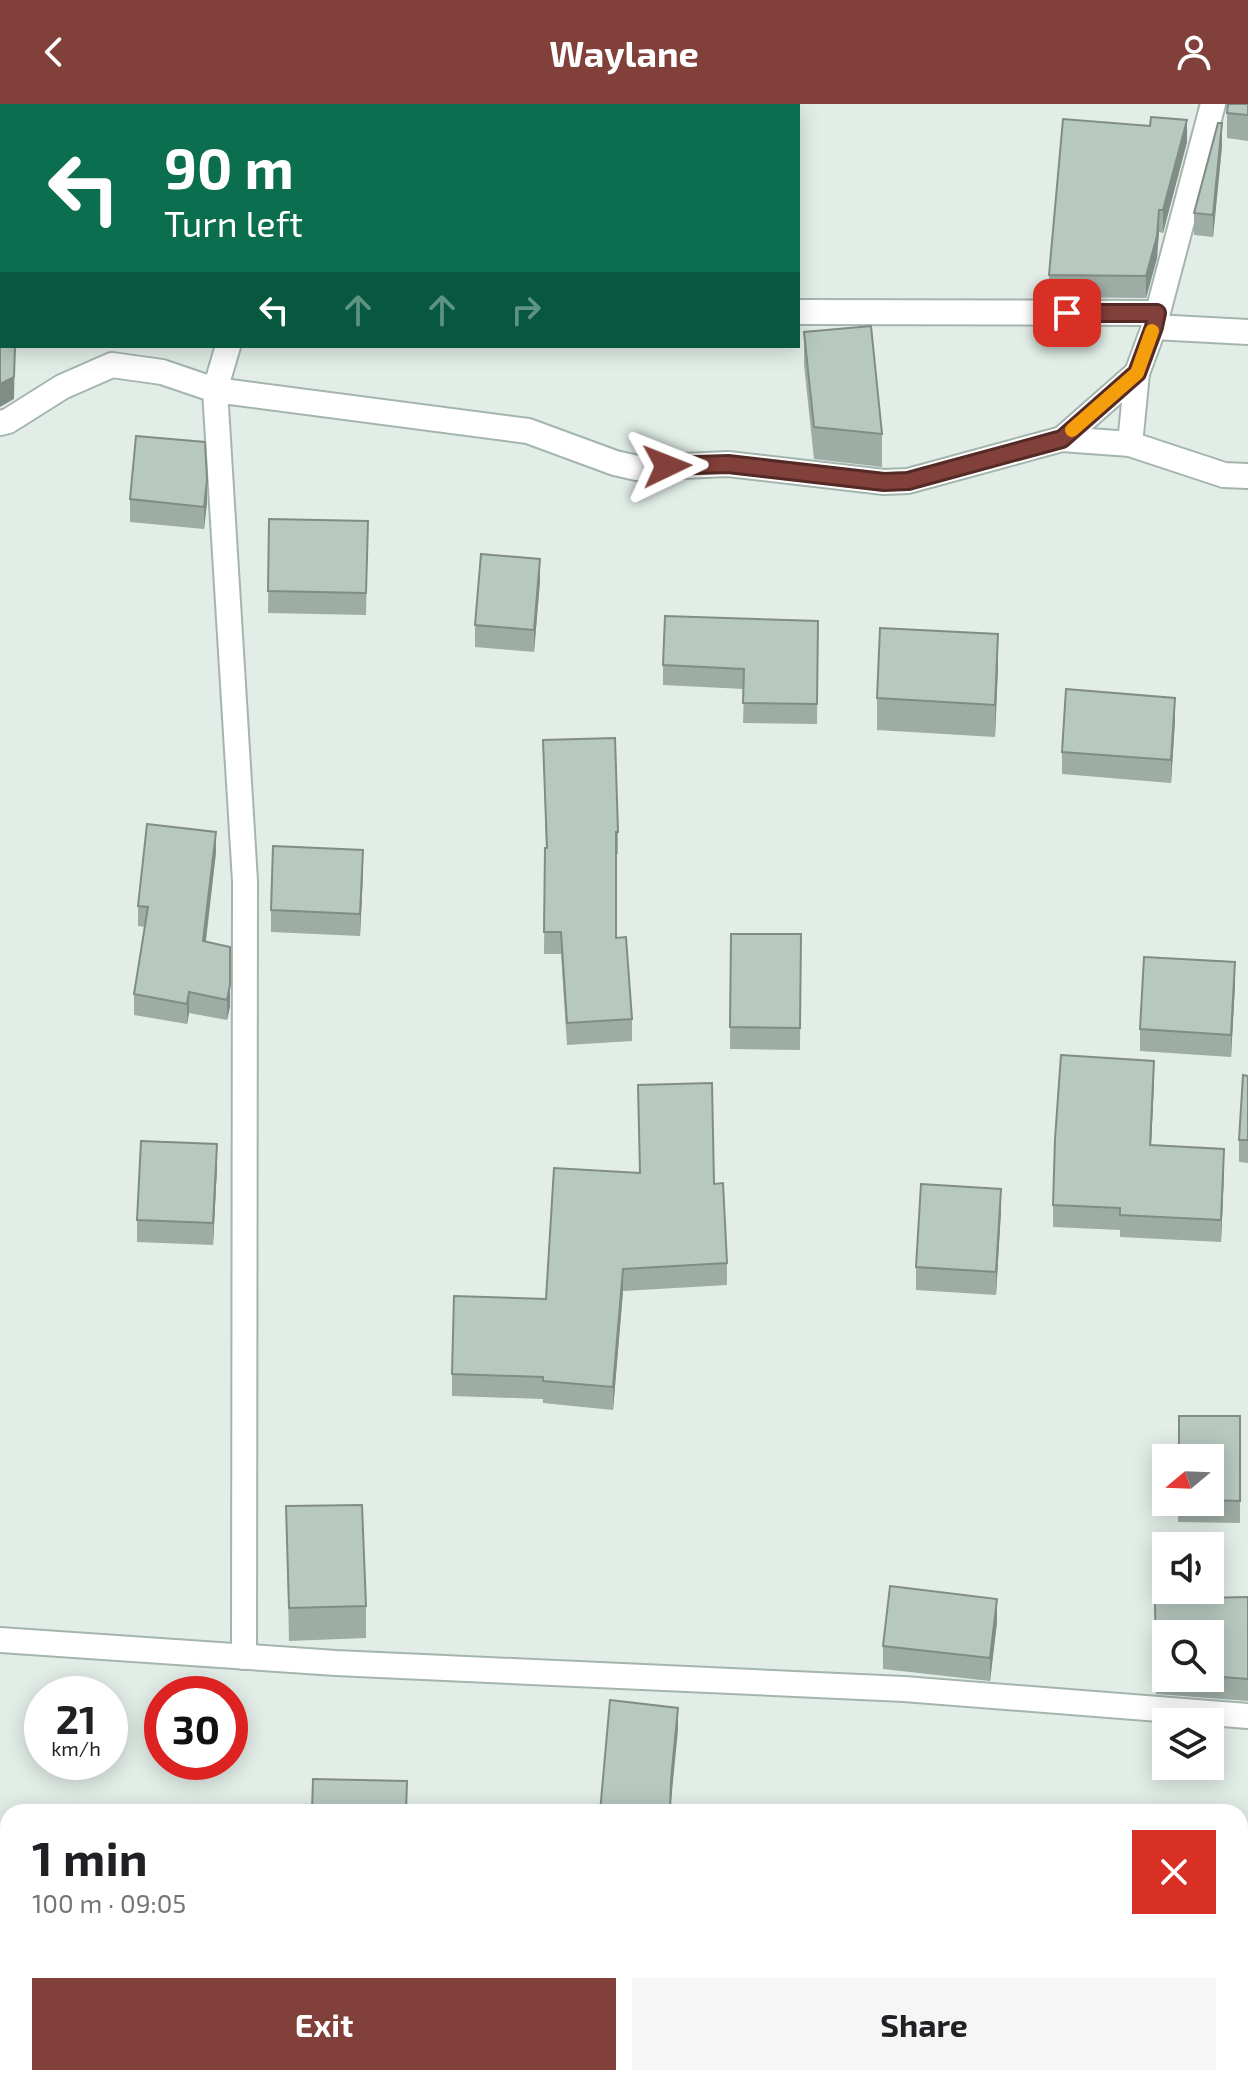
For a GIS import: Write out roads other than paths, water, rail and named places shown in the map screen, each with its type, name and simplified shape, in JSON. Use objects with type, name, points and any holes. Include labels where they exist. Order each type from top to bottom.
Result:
[{"type":"street","points":[[1130,444],[1137,373],[1155,320],[1213,104]]},
{"type":"street","points":[[800,312],[1155,320],[1248,332]]},
{"type":"street","points":[[227,348],[215,390],[245,881],[244,1657]]},
{"type":"street","points":[[0,423],[62,387],[112,365],[162,372],[215,390],[528,431],[637,468],[728,464],[884,482],[908,481],[1062,439],[1130,444],[1224,475],[1248,476]]},
{"type":"street","points":[[1062,439],[1137,373]]},
{"type":"street","points":[[0,1640],[336,1663],[904,1689],[1248,1716]]}]
